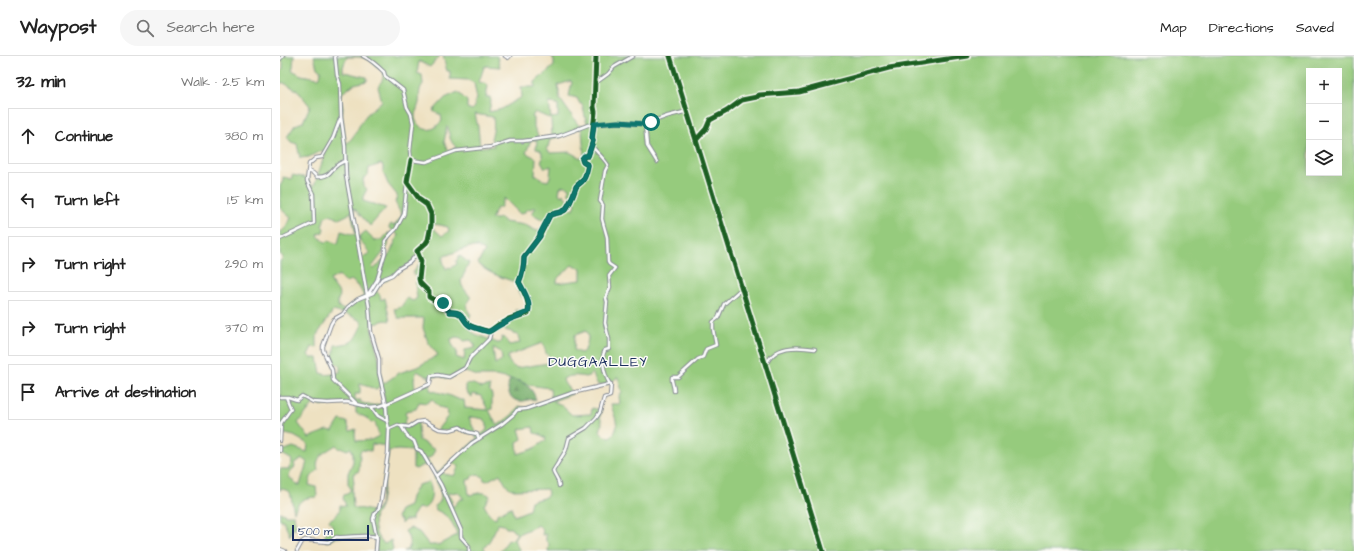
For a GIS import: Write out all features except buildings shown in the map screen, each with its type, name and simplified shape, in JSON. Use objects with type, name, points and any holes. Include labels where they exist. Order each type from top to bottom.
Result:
[{"type":"street","points":[[280,59],[283,56]]},
{"type":"street","points":[[335,56],[340,84],[346,176],[367,296],[371,332],[379,359],[379,373],[386,404],[389,429],[388,453],[381,500],[379,508],[373,519],[377,538],[376,551]]},
{"type":"street","points":[[363,56],[374,63],[384,72],[384,76],[403,90],[413,122],[410,151],[411,160],[404,214],[396,229],[386,240],[385,253],[377,280],[367,296]]},
{"type":"street","points":[[505,56],[508,58],[510,56]]},
{"type":"street","points":[[280,397],[297,400],[302,396],[313,402],[347,402],[370,407],[386,404],[430,384],[431,376],[438,375],[449,377],[465,368],[473,355],[489,340],[491,331],[496,326],[528,312],[529,308],[527,298],[519,282],[524,257],[540,236],[550,215],[564,211],[567,208],[574,195],[576,187],[582,182],[588,165],[583,162],[582,159],[584,156],[588,156],[593,141],[596,56]]},
{"type":"street","points":[[595,82],[604,77],[614,67],[633,56]]},
{"type":"street","points":[[670,56],[822,551]]},
{"type":"street","points":[[696,140],[706,129],[710,120],[727,111],[742,100],[757,97],[759,95],[799,92],[889,68],[967,56]]},
{"type":"street","points":[[411,160],[426,162],[456,151],[491,147],[510,141],[523,141],[559,136],[582,126],[594,124],[618,122],[645,124],[688,111]]},
{"type":"street","points":[[280,239],[314,223],[313,194],[307,182],[310,162],[316,158],[322,157],[341,117]]},
{"type":"street","points":[[645,124],[647,146],[657,162]]},
{"type":"street","points":[[559,486],[558,480],[553,471],[566,450],[570,436],[586,428],[600,413],[604,398],[610,395],[611,384],[606,379],[603,354],[605,350],[609,349],[609,339],[605,323],[606,298],[610,287],[609,276],[615,268],[609,263],[607,237],[602,219],[603,205],[600,201],[605,171],[608,165],[604,157],[592,146]]},
{"type":"street","points":[[308,171],[318,177],[326,176],[337,164],[346,161]]},
{"type":"street","points":[[356,404],[333,380],[332,370],[323,351],[323,346],[334,319],[343,314],[348,307],[358,299],[375,291],[382,279],[392,275],[398,269],[410,262],[417,254],[418,249],[428,240],[431,225],[431,214],[427,205],[420,200],[407,182]]},
{"type":"street","points":[[417,254],[421,261],[419,278],[420,283],[429,292],[429,297],[436,301],[442,302],[450,312],[455,311],[460,314],[470,326],[491,331]]},
{"type":"street","points":[[674,391],[672,377],[678,377],[698,359],[703,357],[706,349],[716,345],[713,329],[714,322],[718,318],[724,304],[742,288]]},
{"type":"street","points":[[766,366],[768,359],[773,354],[787,347],[815,349]]},
{"type":"street","points":[[436,476],[472,443],[502,424],[517,410],[526,409],[572,393],[610,384]]},
{"type":"street","points":[[280,441],[281,423],[290,409],[286,397]]},
{"type":"street","points":[[370,407],[378,416],[387,421]]},
{"type":"street","points":[[389,429],[398,425],[409,427],[417,422],[424,421],[439,429],[450,430],[460,427],[468,432],[477,434],[479,439]]},
{"type":"street","points":[[401,426],[408,437],[414,441],[417,449],[421,451],[442,485],[461,530],[461,537],[469,546],[469,551]]},
{"type":"street","points":[[297,551],[302,542],[305,540],[331,542],[336,537],[375,536],[377,538]]},
{"type":"street","points":[[280,549],[285,551]]},
{"type":"green space","points":[[280,56],[294,56],[292,70],[301,75],[318,78],[320,77],[321,71],[317,68],[314,56],[440,56],[430,67],[419,61],[417,73],[422,75],[423,84],[421,86],[415,118],[422,128],[429,130],[435,128],[442,121],[441,115],[433,111],[445,98],[458,92],[467,101],[467,108],[472,110],[475,107],[475,102],[477,99],[474,83],[468,80],[450,79],[450,71],[447,71],[443,56],[497,56],[500,67],[484,67],[479,82],[487,84],[488,86],[486,97],[490,97],[491,101],[489,112],[502,109],[522,97],[521,87],[535,87],[535,82],[554,66],[552,56],[1354,56],[1354,551],[548,551],[549,544],[546,541],[546,534],[542,535],[543,530],[538,525],[518,534],[514,540],[520,551],[500,551],[509,539],[512,540],[517,533],[511,528],[506,528],[504,525],[498,524],[484,548],[486,551],[404,551],[408,549],[410,545],[405,531],[410,528],[419,532],[429,545],[438,545],[457,535],[450,520],[444,514],[436,510],[435,506],[441,498],[434,478],[435,476],[430,466],[423,465],[416,469],[413,468],[413,451],[398,450],[389,451],[381,503],[374,518],[379,539],[385,544],[391,540],[393,549],[391,551],[375,551],[376,538],[357,536],[337,537],[326,542],[325,534],[333,527],[329,520],[337,514],[340,505],[346,506],[343,498],[344,495],[351,489],[348,484],[348,473],[353,462],[353,453],[351,448],[347,450],[343,448],[340,449],[336,445],[322,454],[317,465],[318,470],[311,477],[309,485],[316,487],[317,497],[302,500],[294,512],[290,492],[281,488],[280,491],[280,469],[289,469],[292,461],[280,453],[280,445],[280,261],[283,257],[280,254],[280,230],[281,232],[286,227],[291,218],[280,208],[280,186],[283,181],[283,177],[292,179],[292,175],[308,178],[310,184],[314,186],[325,154],[322,150],[309,157],[300,158],[297,144],[291,142],[287,137],[295,125],[303,122],[310,106],[297,90],[282,82],[280,85],[280,72],[283,69],[283,62],[280,61]],"holes":[[[347,57],[358,57],[370,60],[383,71],[382,81],[378,87],[382,101],[370,111],[346,144],[342,115],[342,93],[354,84],[367,81],[367,77],[343,72],[343,67]],[[572,82],[569,96],[577,98],[580,104],[582,104],[587,124],[579,126],[560,99],[558,85]],[[549,103],[558,104],[558,117],[551,118]],[[535,112],[551,119],[552,137],[539,138],[534,127],[534,118],[532,117]],[[475,114],[493,117],[494,128],[491,138],[494,146],[480,147]],[[447,126],[451,141],[456,148],[448,150],[444,142]],[[580,128],[582,131],[584,155],[581,158],[570,152],[550,153],[546,148],[548,147],[550,139],[563,136]],[[531,140],[537,140],[536,149],[540,150],[542,153],[543,158],[541,161],[545,168],[551,166],[548,181],[543,180],[535,175],[536,158],[526,153]],[[381,164],[383,166],[383,172],[388,184],[397,195],[395,202],[402,216],[394,226],[391,224],[389,228],[398,235],[390,254],[374,269],[372,267],[388,246],[389,232],[382,240],[374,240],[366,231],[359,237],[370,253],[361,258],[353,208],[370,226],[386,208],[363,201],[363,197],[367,189],[364,186],[363,179],[368,175],[369,168]],[[562,186],[566,186],[569,188],[569,194],[576,204],[574,209],[568,208],[568,200],[563,194],[561,196],[559,193],[560,188]],[[504,198],[520,214],[524,213],[526,210],[536,207],[532,214],[546,221],[542,228],[537,231],[525,225],[505,222],[500,218],[491,219],[497,208],[500,208]],[[351,211],[356,235],[341,231],[338,244],[330,241],[325,242],[318,236],[318,234],[323,232],[324,228],[322,226],[325,217],[330,215],[339,219],[349,214]],[[432,224],[448,227],[449,231],[442,236],[432,227]],[[469,247],[477,247],[485,251],[478,263],[481,267],[496,275],[518,283],[516,288],[521,296],[526,297],[527,302],[524,311],[515,310],[516,313],[509,320],[510,324],[504,329],[518,335],[520,343],[509,345],[505,338],[502,337],[500,343],[497,343],[471,331],[468,321],[471,314],[469,313],[467,304],[471,298],[462,286],[461,281],[469,263],[460,256],[456,261],[457,264],[446,269],[443,261],[444,258],[442,257]],[[417,254],[421,262],[413,273],[419,281],[415,283],[417,298],[413,301],[407,298],[401,307],[394,309],[398,318],[424,318],[423,328],[428,342],[438,355],[417,367],[399,373],[383,384],[380,373],[379,359],[371,327],[374,324],[386,320],[390,321],[385,298],[381,300],[380,295],[376,291],[380,283],[383,280],[386,281],[412,262]],[[572,265],[581,268],[581,280],[557,283],[559,277]],[[339,275],[345,282],[351,280],[358,285],[364,296],[344,310],[338,307],[338,299],[340,296],[330,280]],[[333,311],[349,315],[361,321],[362,325],[353,341],[335,345],[332,362],[340,365],[340,372],[328,375],[321,373],[318,358],[311,358],[308,355],[312,347],[317,348],[317,335]],[[586,331],[588,338],[585,350],[581,353],[574,350],[575,335]],[[456,337],[461,338],[464,341],[471,340],[475,345],[475,348],[465,350],[464,360],[456,357],[457,352],[451,339]],[[542,343],[549,357],[549,363],[516,368],[508,360],[508,356]],[[493,348],[501,352],[502,360],[495,364]],[[417,371],[429,376],[430,383],[415,390],[414,379]],[[462,371],[478,376],[495,376],[520,381],[528,385],[550,388],[551,399],[526,408],[519,406],[512,415],[497,426],[489,410],[492,409],[492,395],[489,389],[490,386],[481,388],[472,384],[466,384],[466,392],[472,397],[473,394],[481,396],[488,410],[465,408],[464,400],[430,390],[431,377],[439,376],[451,378]],[[592,373],[598,385],[608,384],[618,377],[622,392],[619,396],[620,404],[611,404],[617,426],[616,430],[610,437],[604,436],[600,432],[602,423],[600,416],[601,410],[592,408],[591,414],[572,415],[561,405],[553,401],[572,394],[563,379],[569,376],[587,377]],[[360,384],[376,389],[382,385],[385,403],[372,406],[360,402],[361,400],[355,400],[355,394],[360,394]],[[432,399],[439,407],[447,409],[448,416],[437,430],[450,431],[460,428],[465,432],[475,434],[477,439],[436,474],[426,459],[431,457],[435,450],[419,440],[418,421],[408,427],[404,425],[407,417],[405,414],[406,411],[416,409],[419,402],[427,403]],[[315,402],[323,406],[340,403],[356,405],[356,413],[367,418],[371,423],[375,422],[379,436],[371,440],[356,441],[356,429],[350,431],[347,422],[340,420],[333,431],[327,430],[309,438],[298,423]],[[473,417],[484,419],[487,423],[486,431],[480,435],[475,432],[469,418]],[[533,427],[534,433],[546,438],[545,441],[533,449],[518,454],[517,442],[522,439],[519,429]],[[281,433],[294,436],[308,444],[307,452],[293,447],[285,450],[281,449]],[[372,444],[388,446],[380,505],[376,511],[357,509],[353,507],[353,474],[359,471],[360,452],[362,450],[371,451]],[[301,458],[307,462],[300,485],[289,477],[290,472],[295,467],[294,463]],[[451,462],[459,466],[454,476],[444,474],[442,471]],[[478,474],[487,481],[500,474],[504,482],[514,490],[547,489],[548,495],[531,501],[529,510],[514,516],[511,507],[497,514],[496,518],[490,515],[484,505],[490,496],[485,493],[469,495],[467,480]],[[458,492],[464,499],[460,499],[453,507],[450,497],[448,497],[448,493]]]},
{"type":"green space","points":[[510,379],[527,385],[535,395],[536,400],[531,399],[522,401],[513,398],[508,390]]},
{"type":"green space","points":[[429,482],[431,497],[429,504],[423,509],[418,508],[412,517],[412,520],[405,520],[401,524],[401,520],[397,518],[400,510],[409,506],[411,497],[418,485]]},
{"type":"green space","points":[[280,512],[286,515],[294,515],[296,528],[292,528],[290,536],[283,520],[280,520]]},
{"type":"cycle path","points":[[411,160],[407,182],[420,200],[427,205],[431,214],[431,225],[428,240],[417,251],[421,261],[420,283],[429,292],[429,297],[436,301],[442,302],[450,312],[460,314],[469,325],[486,331],[491,331],[509,319],[528,313],[528,301],[519,282],[523,270],[524,257],[540,236],[550,215],[562,212],[567,208],[576,187],[585,177],[588,165],[583,162],[582,159],[585,156],[588,156],[593,141],[596,56]]},
{"type":"cycle path","points":[[670,56],[823,551]]},
{"type":"cycle path","points":[[696,140],[706,129],[710,120],[727,111],[742,100],[757,97],[759,95],[799,92],[889,68],[967,56]]},
{"type":"district","name":"DUGGAALLEY","points":[[598,362]]},
{"type":"route","points":[[443,303],[450,312],[455,311],[460,314],[470,326],[480,328],[488,332],[496,326],[528,312],[529,308],[527,298],[524,294],[524,289],[519,282],[524,257],[540,236],[550,215],[564,211],[567,208],[574,195],[576,187],[582,182],[588,165],[583,162],[582,159],[584,156],[588,156],[592,146],[594,124],[598,125],[626,122],[630,124],[645,124],[651,122]]}]
